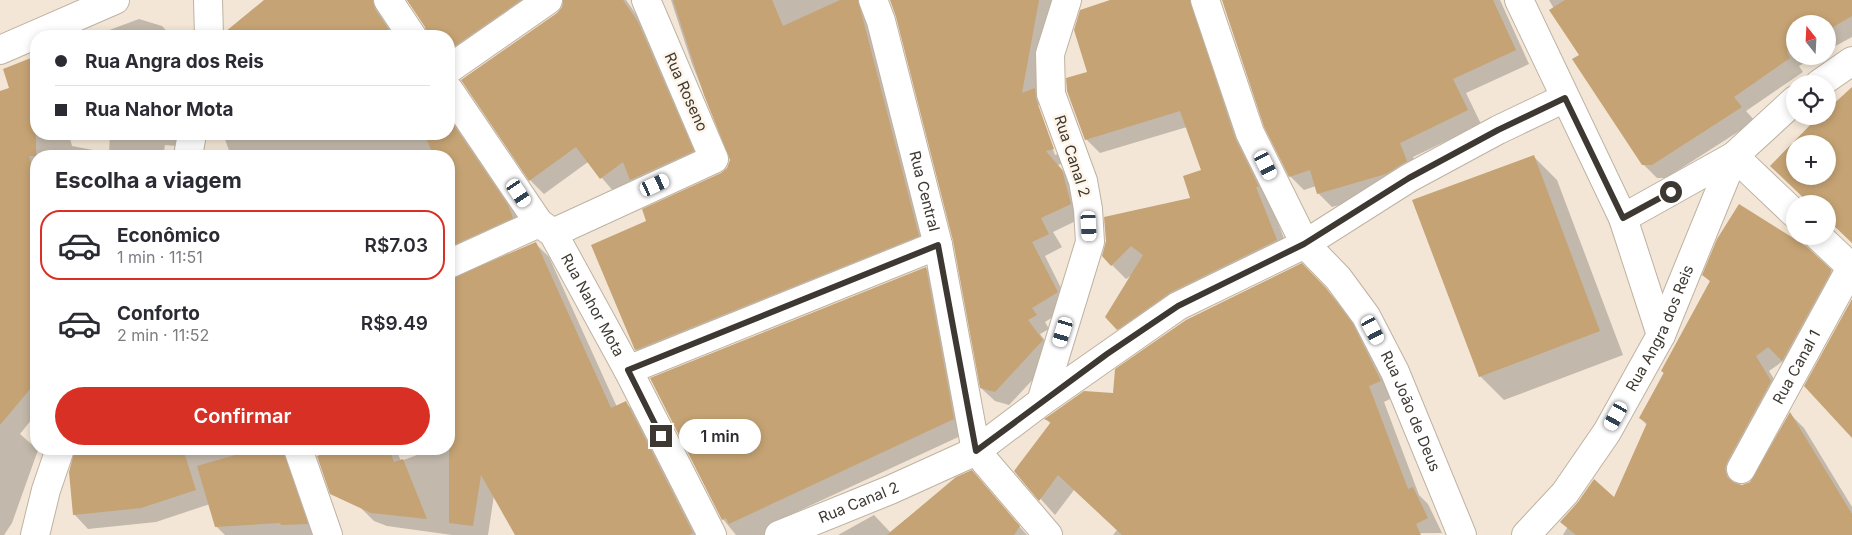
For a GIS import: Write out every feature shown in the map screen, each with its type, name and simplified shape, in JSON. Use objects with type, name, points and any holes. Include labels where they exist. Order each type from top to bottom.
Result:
[{"type":"street","points":[[46,30],[115,0]]},
{"type":"street","points":[[208,0],[209,30]]},
{"type":"street","points":[[388,0],[408,30]]},
{"type":"street","points":[[455,65],[548,0]]},
{"type":"street","name":"Rua Roseno","points":[[546,228],[714,159],[646,0]]},
{"type":"street","name":"Rua Central","points":[[874,0],[938,245],[976,451]]},
{"type":"street","name":"Rua Canal 2","points":[[778,535],[890,490],[976,451],[1041,402],[1090,242],[1088,210],[1083,181],[1051,94],[1050,54],[1067,0]]},
{"type":"street","name":"Rua João de Deus","points":[[1206,0],[1250,133],[1304,244],[1338,278],[1366,316],[1395,372],[1462,535]]},
{"type":"street","points":[[1527,3],[1565,98],[1623,218],[1661,335]]},
{"type":"street","points":[[0,50],[30,37]]},
{"type":"street","points":[[1832,75],[1852,61]]},
{"type":"street","points":[[1041,402],[1178,306],[1304,244],[1409,178],[1498,130],[1565,98]]},
{"type":"street","name":"Rua Nahor Mota","points":[[455,99],[546,228],[628,370],[712,535]]},
{"type":"street","name":"Rua Angra dos Reis","points":[[1623,218],[1734,156],[1786,108]]},
{"type":"street","points":[[1734,156],[1786,205]]},
{"type":"street","name":"Rua Angra dos Reis","points":[[1526,535],[1565,493],[1607,432],[1661,335],[1734,156]]},
{"type":"street","points":[[455,262],[546,228]]},
{"type":"street","points":[[628,370],[938,245]]},
{"type":"street","points":[[1828,245],[1852,267]]},
{"type":"street","name":"Rua Canal 1","points":[[1741,469],[1852,267]]},
{"type":"street","points":[[976,451],[1048,535]]},
{"type":"street","points":[[36,535],[46,490],[58,455]]},
{"type":"street","points":[[300,455],[328,535]]},
{"type":"building","points":[[264,0],[373,0],[375,9],[389,30],[227,30]]},
{"type":"building","points":[[407,0],[521,0],[455,46],[455,30],[426,30]]},
{"type":"building","points":[[563,0],[623,0],[638,22],[694,151],[630,180],[623,162],[600,179],[576,147],[529,181],[461,80],[557,13],[562,7]]},
{"type":"building","points":[[673,0],[772,0],[783,26],[840,0],[858,0],[919,236],[635,350],[591,245],[646,221],[642,209],[721,173],[727,168],[730,160],[704,95]]},
{"type":"building","points":[[890,0],[1039,0],[1022,93],[1035,88],[1036,99],[1054,149],[1046,151],[1062,170],[1071,204],[1041,218],[1049,234],[1032,242],[1058,292],[1032,308],[1037,315],[1028,320],[1043,340],[995,392],[980,388],[953,241],[896,17]]},
{"type":"building","points":[[1110,0],[1190,0],[1235,138],[1259,187],[1256,187],[1277,240],[1171,292],[1117,330],[1105,317],[1143,255],[1131,246],[1111,266],[1102,256],[1106,241],[1104,217],[1190,198],[1183,176],[1201,170],[1180,111],[1085,140],[1067,91],[1066,78],[1087,72],[1074,30],[1080,10]]},
{"type":"building","points":[[1222,0],[1493,0],[1516,50],[1453,79],[1468,110],[1400,143],[1407,161],[1386,174],[1317,194],[1310,170],[1289,177],[1264,127]]},
{"type":"building","points":[[1565,0],[1852,0],[1852,16],[1836,25],[1836,15],[1786,15],[1786,61],[1734,97],[1742,107],[1652,165],[1642,165],[1572,59],[1579,55],[1549,10]]},
{"type":"building","points":[[30,58],[30,140],[36,140],[36,150],[30,150],[29,156],[30,389],[0,425],[0,91],[9,88],[3,69]]},
{"type":"building","points":[[1852,87],[1852,243],[1836,228],[1836,195],[1801,195],[1790,185],[1836,185],[1836,135],[1800,135],[1810,125],[1836,125],[1836,102]]},
{"type":"building","points":[[455,127],[508,205],[513,218],[455,244],[455,150],[431,150],[427,140],[455,140]]},
{"type":"building","points":[[1786,150],[1786,181],[1770,166]]},
{"type":"building","points":[[1534,155],[1600,331],[1479,377],[1412,200]]},
{"type":"building","points":[[1739,204],[1786,233],[1786,245],[1804,245],[1832,270],[1782,361],[1768,347],[1756,356],[1771,381],[1725,469],[1727,477],[1734,483],[1742,485],[1750,482],[1790,412],[1852,514],[1852,535],[1576,535],[1560,522],[1578,502],[1594,479],[1614,497],[1647,423],[1639,418],[1664,373],[1661,371],[1710,281],[1702,275],[1717,239]]},
{"type":"building","points":[[536,242],[611,408],[626,401],[693,533],[689,535],[515,535],[481,475],[473,526],[449,523],[449,455],[455,455],[455,276]]},
{"type":"building","points":[[1302,263],[1326,288],[1353,324],[1381,381],[1369,386],[1408,489],[1413,487],[1428,518],[1416,524],[1421,535],[1122,535],[1058,475],[1039,501],[1014,471],[1051,422],[1044,419],[1084,391],[1113,393],[1115,369],[1186,320]]},
{"type":"building","points":[[926,267],[954,419],[729,524],[726,518],[722,520],[650,378]]},
{"type":"building","points":[[1852,299],[1852,438],[1804,386]]},
{"type":"building","points":[[73,455],[185,455],[196,490],[141,508],[73,515],[69,472]]},
{"type":"building","points":[[236,455],[285,455],[308,524],[281,525],[280,523],[215,527],[197,466]]},
{"type":"building","points":[[391,455],[394,462],[403,459],[427,519],[371,513],[330,494],[317,456]]},
{"type":"building","points":[[972,470],[1020,526],[1014,535],[887,535],[956,477]]},
{"type":"route","points":[[661,436],[628,370],[938,245],[976,451],[1143,328],[1178,306],[1304,244],[1409,178],[1498,130],[1565,98],[1623,218],[1671,192]]}]
